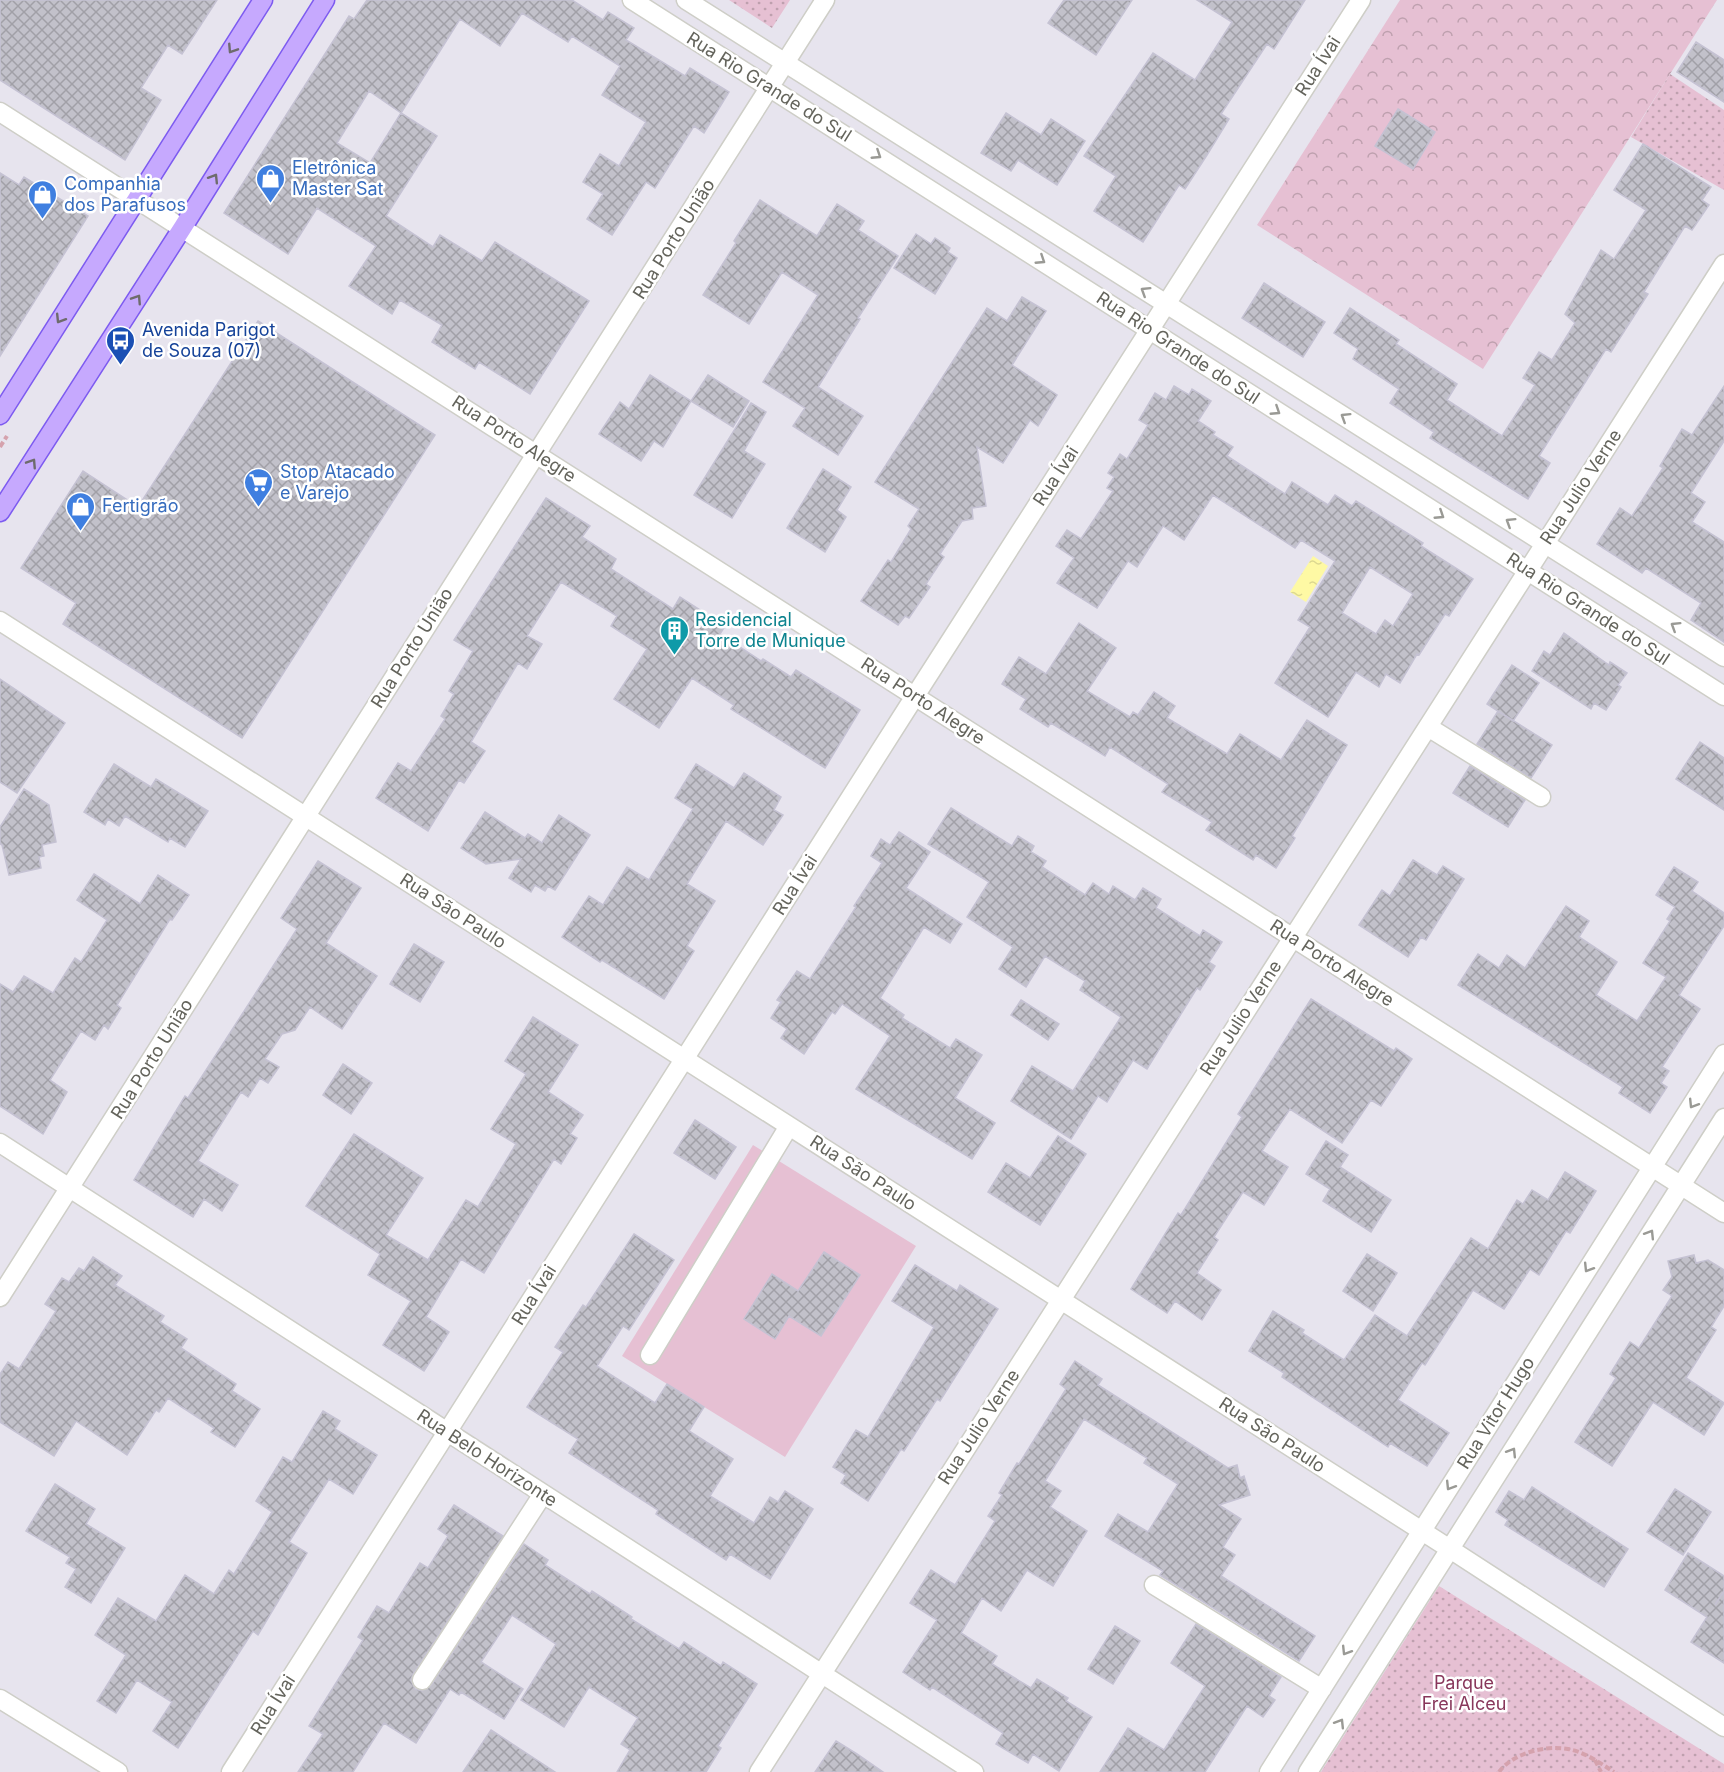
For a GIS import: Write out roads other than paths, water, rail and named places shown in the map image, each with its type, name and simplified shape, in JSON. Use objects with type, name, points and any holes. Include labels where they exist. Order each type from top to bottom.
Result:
[{"type":"main road","points":[[0,415],[263,0]]},
{"type":"main road","points":[[0,512],[325,0]]},
{"type":"street","name":"Rua Rio Grande do Sul","points":[[632,0],[1724,696]]},
{"type":"street","name":"Rua Rio Grande do Sul","points":[[686,0],[1724,657]]},
{"type":"street","name":"Rua Porto União","points":[[0,1297],[825,0]]},
{"type":"street","name":"Rua Ívai","points":[[231,1772],[915,696],[1361,0]]},
{"type":"street","name":"Rua Porto Alegre","points":[[0,112],[1724,1213]]},
{"type":"street","name":"Rua Julio Verne","points":[[759,1772],[1724,264]]},
{"type":"street","name":"Rua São Paulo","points":[[0,621],[1422,1530],[1724,1727]]},
{"type":"street","points":[[1428,727],[1541,797]]},
{"type":"street","name":"Rua Vitor Hugo","points":[[1269,1772],[1724,1054]]},
{"type":"street","name":"Rua Vitor Hugo","points":[[1308,1772],[1724,1118]]},
{"type":"street","points":[[650,1355],[789,1126]]},
{"type":"street","name":"Rua Belo Horizonte","points":[[0,1143],[974,1772]]},
{"type":"street","points":[[422,1680],[543,1494]]},
{"type":"street","points":[[1154,1585],[1322,1689]]},
{"type":"street","points":[[0,1699],[117,1772]]},
{"type":"water","points":[[1313,556],[1328,566],[1306,602],[1290,592]]},
{"type":"place","name":"Eletrônica Master Sat","points":[[271,204]]},
{"type":"place","name":"Companhia dos Parafusos","points":[[43,220]]},
{"type":"place","name":"Avenida Parigot de Souza (07)","points":[[121,366]]},
{"type":"place","name":"Stop Atacado e Varejo","points":[[259,508]]},
{"type":"place","name":"Fertigrão","points":[[81,532]]},
{"type":"place","name":"Residencial Torre de Munique","points":[[674,656]]},
{"type":"park label","name":"Parque Frei Alceu","points":[[1464,1693]]}]
